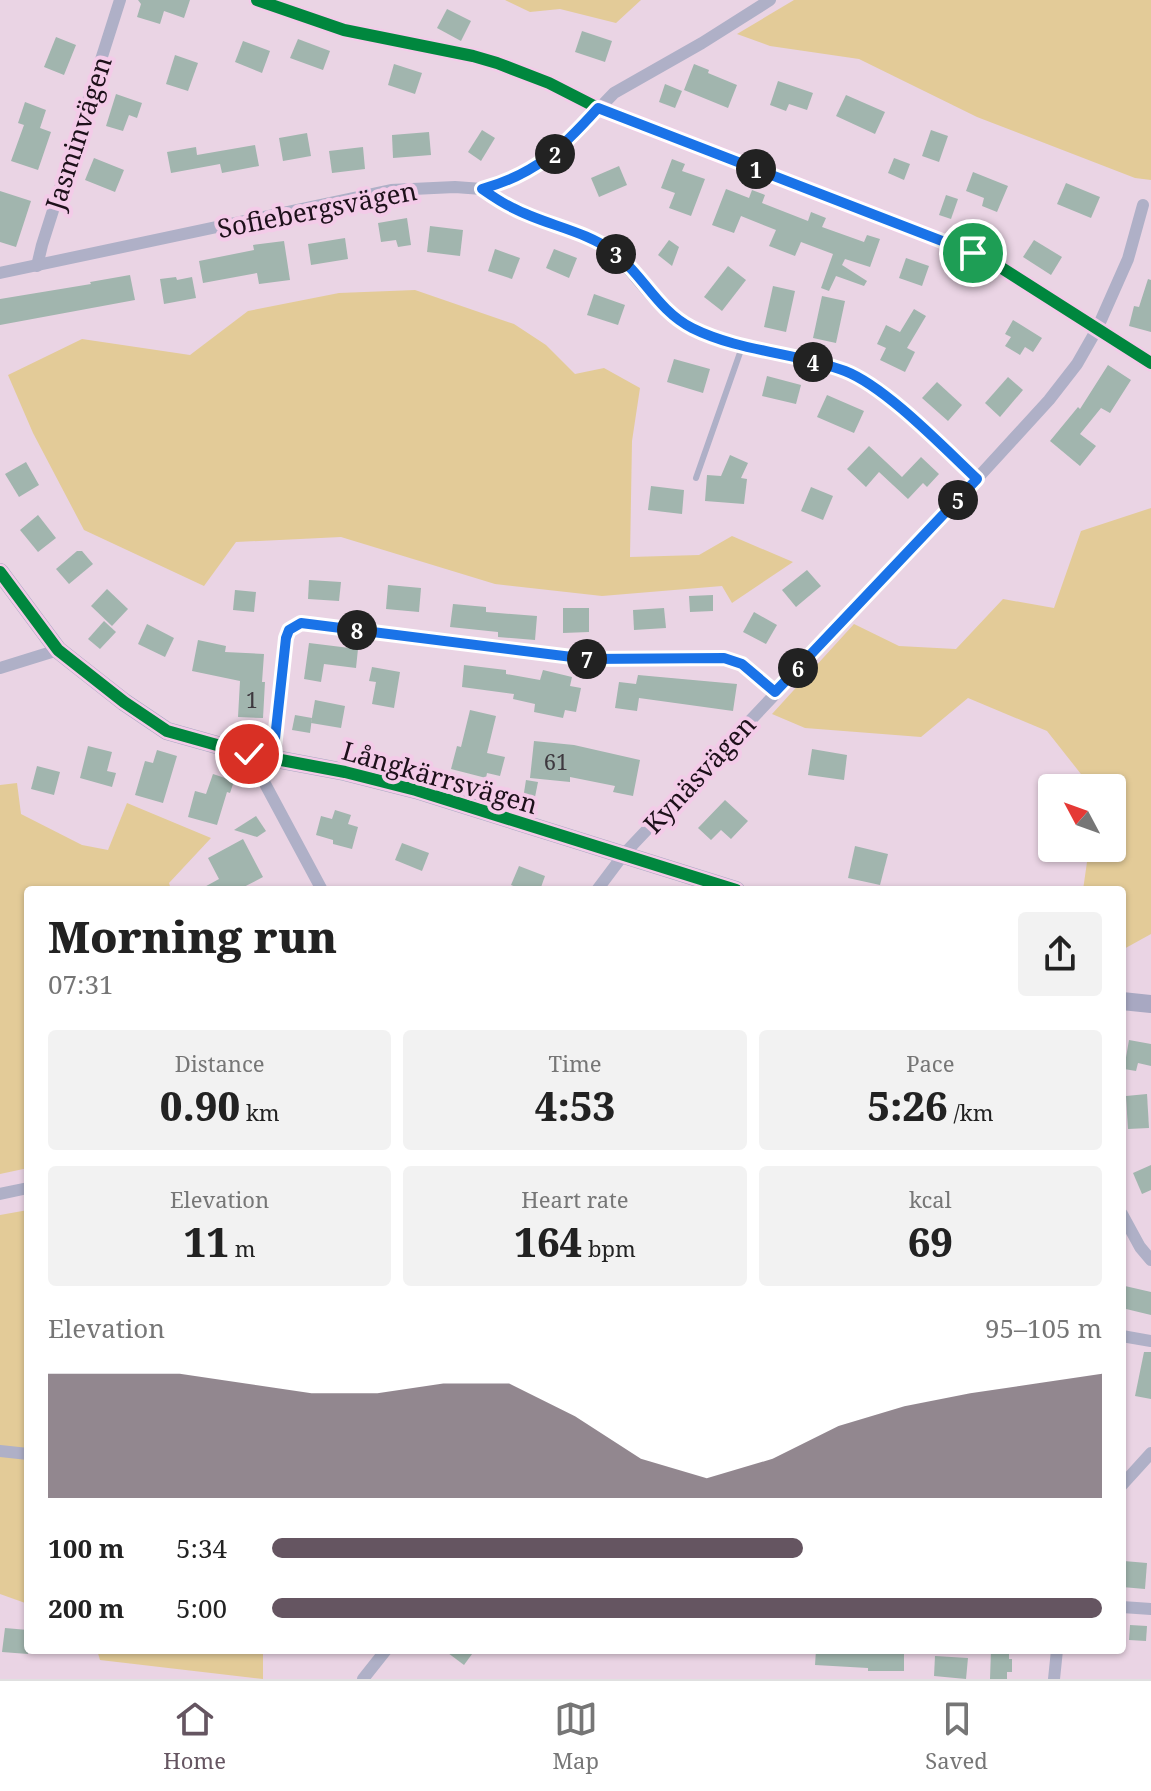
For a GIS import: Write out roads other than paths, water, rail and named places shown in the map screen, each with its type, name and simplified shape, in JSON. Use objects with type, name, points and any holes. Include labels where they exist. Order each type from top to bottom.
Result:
[{"type":"street","name":"Jasminvägen","points":[[37,266],[120,0]]},
{"type":"street","points":[[257,0],[344,30],[485,59],[549,83],[598,108],[973,253],[997,265],[1151,363]]},
{"type":"street","name":"Sofiebergsvägen","points":[[0,273],[391,190],[482,189],[526,173],[547,160],[614,93],[770,0]]},
{"type":"street","points":[[482,189],[513,209],[606,247],[672,315],[688,326],[715,339],[824,364],[865,381],[919,425],[977,479]]},
{"type":"street","name":"Kynäsvägen","points":[[600,886],[624,854],[1049,400],[1077,364],[1097,329],[1128,259],[1143,205]]},
{"type":"street","name":"Långkärrsvägen","points":[[0,572],[58,650],[167,731],[249,754],[416,790],[724,886]]},
{"type":"street","points":[[273,757],[286,638],[289,630],[301,623],[572,657],[724,658],[742,664],[775,692]]},
{"type":"street","points":[[0,668],[58,650]]},
{"type":"street","points":[[249,754],[320,886]]},
{"type":"street","points":[[1126,1001],[1151,1004]]},
{"type":"street","points":[[0,1194],[24,1189]]},
{"type":"street","points":[[1126,1221],[1151,1260]]},
{"type":"street","points":[[1126,1337],[1151,1341]]},
{"type":"street","points":[[0,1451],[24,1454]]},
{"type":"street","points":[[1126,1481],[1151,1453]]},
{"type":"street","points":[[1126,1607],[1151,1609]]},
{"type":"street","points":[[363,1679],[383,1654]]},
{"type":"street","points":[[1054,1679],[1057,1654]]},
{"type":"lane","points":[[696,478],[742,347]]}]
